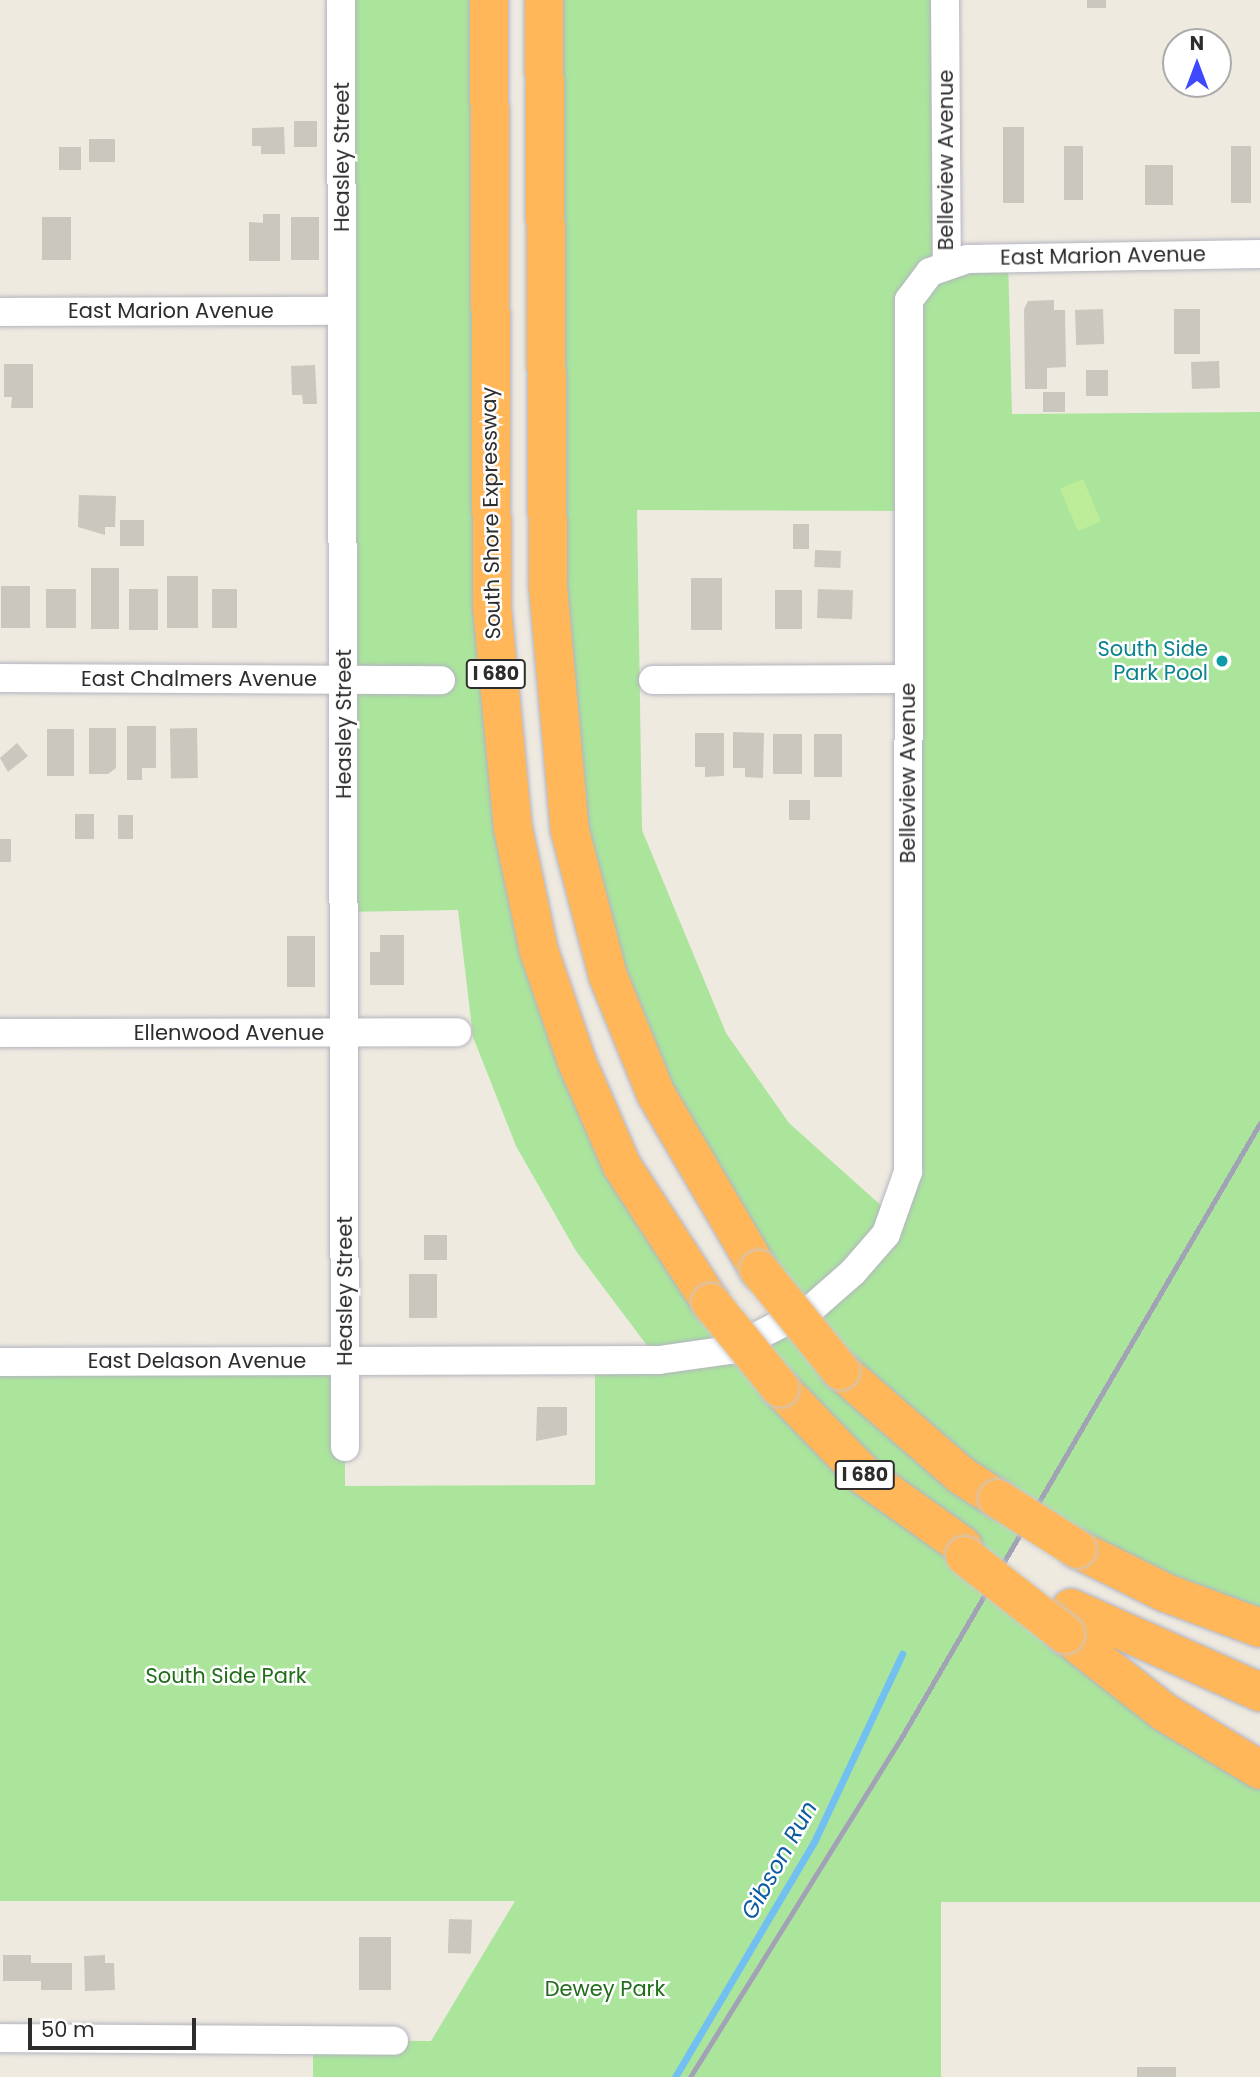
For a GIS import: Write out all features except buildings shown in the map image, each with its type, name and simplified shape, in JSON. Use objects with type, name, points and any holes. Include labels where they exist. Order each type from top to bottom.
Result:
[{"type":"highway","name":"South Shore Expressway","points":[[489,0],[492,607],[513,828],[539,951],[577,1062],[648,1214],[711,1303],[780,1388],[866,1477],[925,1524],[1068,1621],[1260,1692]]},
{"type":"highway","name":"I 680","points":[[544,0],[548,586],[570,831],[608,976],[656,1094],[758,1270],[840,1370],[962,1476],[1077,1549],[1166,1593],[1260,1628]]},
{"type":"highway","points":[[1068,1621],[1164,1712],[1260,1770]]},
{"type":"street","name":"Heasley Street","points":[[341,0],[345,1447]]},
{"type":"street","name":"Belleview Avenue","points":[[603,1360],[730,1350],[812,1308],[873,1251],[895,1218],[909,1147],[906,318],[915,286],[947,263],[945,0]]},
{"type":"street","name":"East Marion Avenue","points":[[947,263],[1260,254]]},
{"type":"street","name":"East Marion Avenue","points":[[0,312],[342,311]]},
{"type":"street","name":"East Chalmers Avenue","points":[[0,678],[441,680]]},
{"type":"street","points":[[653,680],[907,679]]},
{"type":"street","name":"Ellenwood Avenue","points":[[0,1033],[457,1032]]},
{"type":"street","name":"East Delason Avenue","points":[[0,1362],[603,1360]]},
{"type":"street","points":[[0,2038],[394,2041]]},
{"type":"green space","points":[[341,0],[489,0],[498,716],[577,1062],[743,1342],[796,1315],[679,1138],[570,831],[544,0],[945,0],[947,262],[1008,257],[1012,414],[1260,412],[1260,1628],[1029,1518],[993,1580],[1260,1770],[1260,1902],[941,1902],[941,2077],[313,2077],[313,2040],[431,2041],[515,1901],[0,1901],[0,1362],[345,1361],[345,1486],[595,1485],[595,1360],[658,1360],[576,1251],[516,1146],[473,1037],[458,910],[344,912]],"holes":[[[637,510],[907,511],[894,1217],[789,1123],[726,1033],[642,830]]]},
{"type":"green space","points":[[1083,479],[1101,521],[1078,531],[1060,489]]},
{"type":"waterway","name":"Gibson Run","points":[[675,2077],[814,1842],[902,1654]]},
{"type":"railway","points":[[690,2077],[901,1738],[1260,1123]]},
{"type":"place","name":"South Side Park Pool","points":[[1222,661]]},
{"type":"park label","name":"South Side Park","points":[[226,1676]]},
{"type":"park label","name":"Dewey Park","points":[[605,1989]]}]
